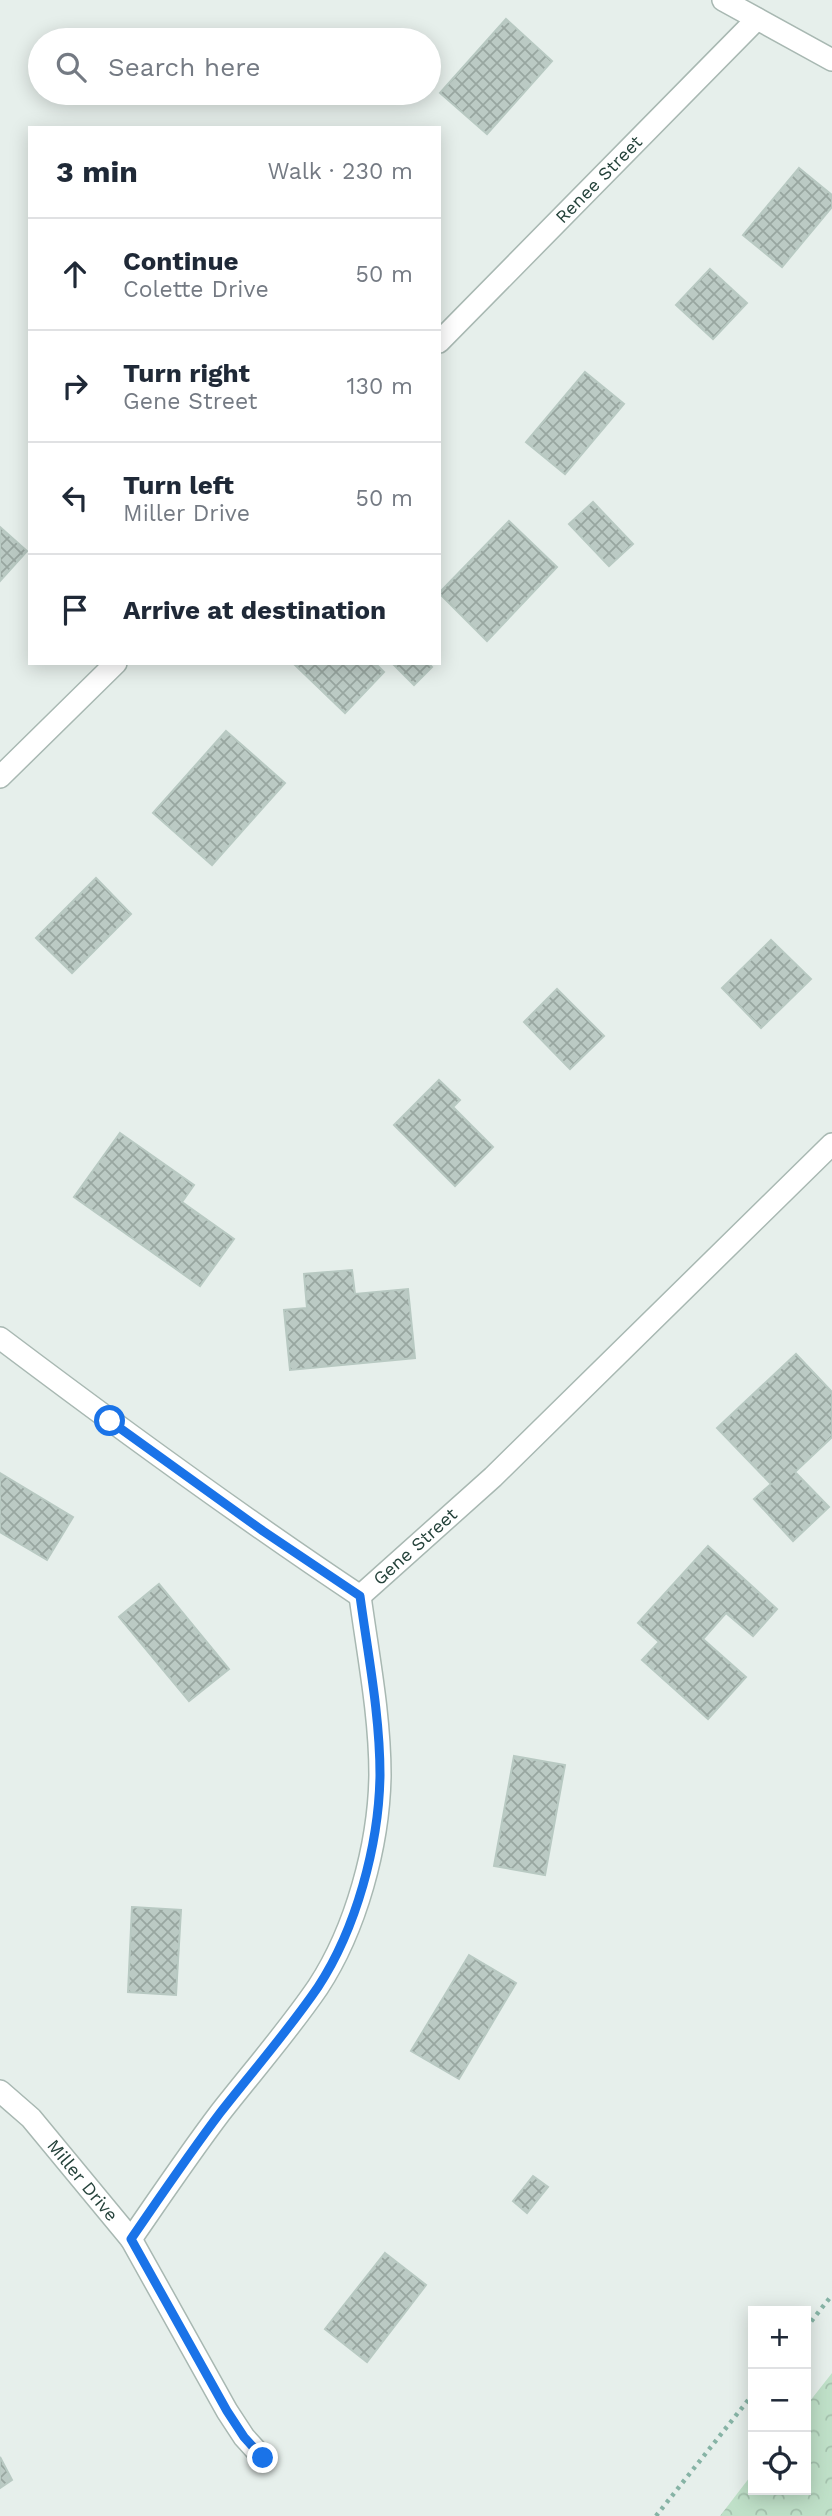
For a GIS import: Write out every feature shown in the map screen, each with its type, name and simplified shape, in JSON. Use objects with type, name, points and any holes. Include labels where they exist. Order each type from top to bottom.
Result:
[{"type":"street","points":[[723,0],[832,60]]},
{"type":"street","name":"Renee Street","points":[[441,340],[757,19]]},
{"type":"street","points":[[0,777],[114,665]]},
{"type":"street","name":"Gene Street","points":[[131,2239],[209,2128],[318,1986],[353,1914],[365,1879],[380,1776],[378,1724],[360,1596],[493,1477],[832,1144]]},
{"type":"street","points":[[0,1338],[242,1516],[360,1596]]},
{"type":"street","name":"Miller Drive","points":[[0,2091],[31,2118],[131,2239],[227,2411],[244,2437],[263,2458]]},
{"type":"path","points":[[811,2322],[832,2295]]},
{"type":"path","points":[[656,2516],[748,2400]]},
{"type":"green space","points":[[832,2373],[832,2516],[720,2516],[748,2480],[748,2495],[811,2495],[811,2400]]},
{"type":"building","points":[[506,19],[552,61],[487,134],[441,92]]},
{"type":"building","points":[[799,168],[832,195],[832,207],[782,267],[743,235]]},
{"type":"building","points":[[710,269],[747,303],[713,339],[676,305]]},
{"type":"building","points":[[585,372],[624,404],[565,474],[526,442]]},
{"type":"building","points":[[593,502],[633,544],[609,566],[569,524]]},
{"type":"building","points":[[509,521],[557,567],[487,641],[441,595],[441,591]]},
{"type":"building","points":[[0,527],[27,551],[0,581]]},
{"type":"building","points":[[295,665],[377,665],[384,672],[345,713]]},
{"type":"building","points":[[394,665],[430,665],[432,667],[414,685]]},
{"type":"building","points":[[226,731],[285,783],[212,865],[153,813]]},
{"type":"building","points":[[96,878],[131,914],[72,973],[36,938]]},
{"type":"building","points":[[771,940],[811,979],[761,1028],[722,988]]},
{"type":"building","points":[[557,989],[604,1036],[570,1069],[524,1022]]},
{"type":"building","points":[[439,1080],[460,1100],[453,1107],[493,1147],[455,1186],[394,1125]]},
{"type":"building","points":[[120,1133],[194,1185],[182,1202],[234,1239],[200,1286],[74,1197]]},
{"type":"building","points":[[352,1270],[355,1294],[408,1289],[415,1358],[290,1370],[284,1310],[307,1308],[304,1274]]},
{"type":"building","points":[[796,1354],[832,1392],[832,1437],[795,1472],[829,1507],[793,1541],[754,1499],[771,1484],[717,1428]]},
{"type":"building","points":[[0,1473],[73,1517],[47,1560],[0,1532]]},
{"type":"building","points":[[708,1546],[777,1609],[753,1636],[726,1613],[703,1639],[746,1677],[708,1719],[642,1660],[659,1642],[638,1623]]},
{"type":"building","points":[[159,1584],[229,1669],[189,1701],[119,1617]]},
{"type":"building","points":[[514,1756],[565,1765],[545,1875],[494,1866]]},
{"type":"building","points":[[132,1907],[181,1910],[176,1995],[128,1992]]},
{"type":"building","points":[[469,1955],[516,1983],[459,2079],[411,2051]]},
{"type":"building","points":[[533,2176],[548,2187],[527,2213],[513,2201]]},
{"type":"building","points":[[385,2253],[426,2285],[367,2362],[325,2329]]},
{"type":"building","points":[[0,2457],[12,2480],[0,2488]]},
{"type":"route","points":[[110,1421],[263,1531],[360,1596],[378,1724],[380,1776],[365,1879],[349,1926],[318,1986],[209,2128],[131,2239],[227,2411],[244,2437],[263,2458]]}]
